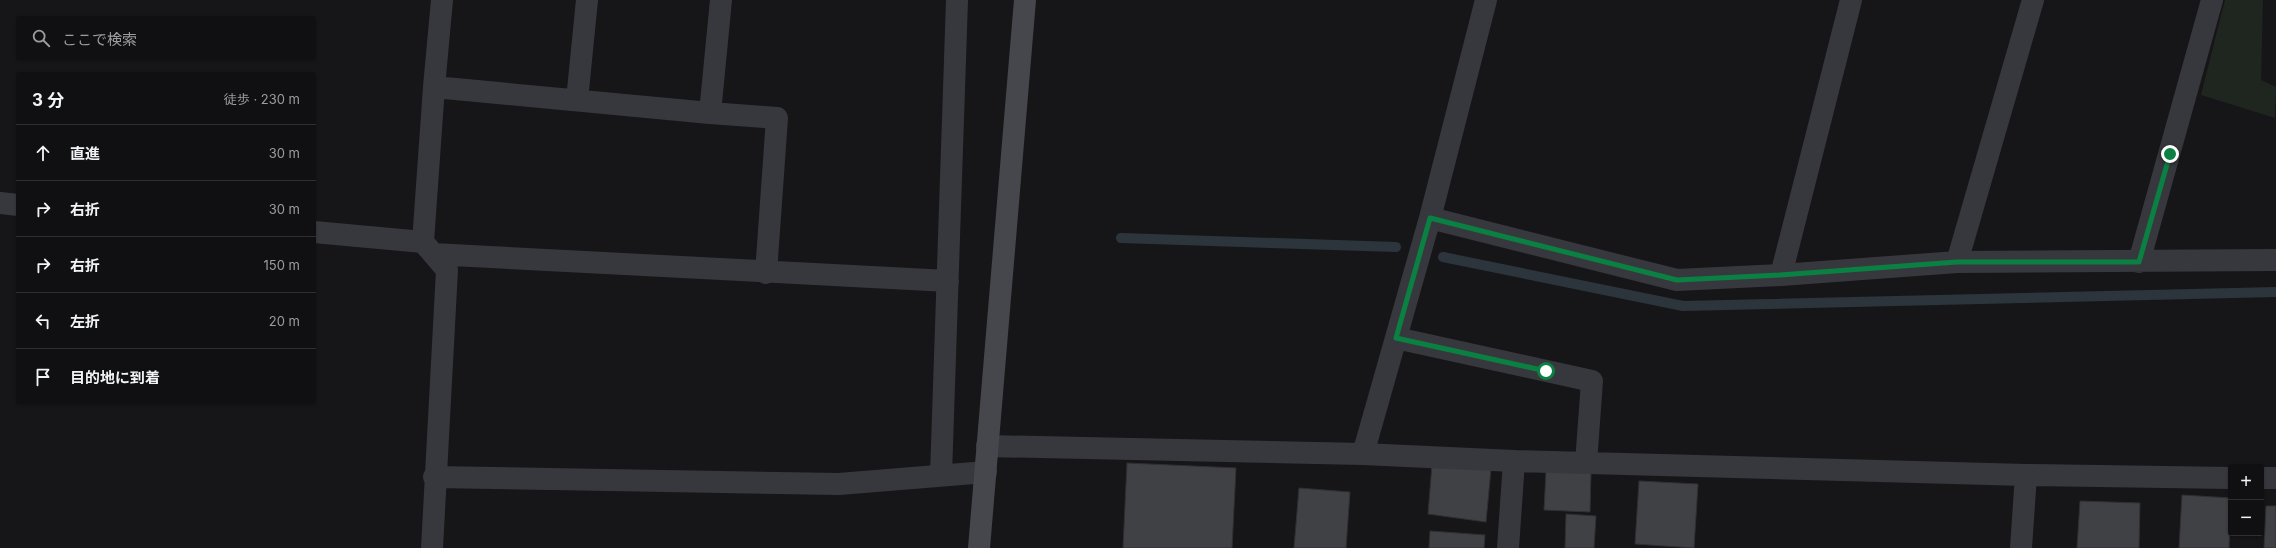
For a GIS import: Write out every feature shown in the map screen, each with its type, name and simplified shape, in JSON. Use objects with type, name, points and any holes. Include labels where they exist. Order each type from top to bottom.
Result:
[{"type":"street","points":[[432,548],[434,477],[447,270],[428,248],[434,87],[442,0]]},
{"type":"street","points":[[577,100],[587,0]]},
{"type":"street","points":[[710,113],[721,0]]},
{"type":"street","points":[[941,475],[957,0]]},
{"type":"street","points":[[979,548],[1025,0]]},
{"type":"street","points":[[1363,454],[1430,218],[1486,0]]},
{"type":"street","points":[[1780,275],[1851,0]]},
{"type":"street","points":[[1957,262],[2033,0]]},
{"type":"street","points":[[2139,262],[2212,0]]},
{"type":"street","points":[[434,87],[777,118],[766,273]]},
{"type":"street","points":[[0,203],[16,205]]},
{"type":"street","points":[[1430,218],[1677,280],[1780,275],[1957,262],[2276,260]]},
{"type":"street","points":[[316,232],[428,248],[766,273],[948,281]]},
{"type":"street","points":[[1396,338],[1592,381],[1586,463]]},
{"type":"street","points":[[987,446],[1363,454],[1514,461],[2026,475],[2228,478]]},
{"type":"street","points":[[1508,548],[1514,461]]},
{"type":"street","points":[[434,477],[839,484],[986,472]]},
{"type":"street","points":[[2021,548],[2026,475]]},
{"type":"street","points":[[2264,478],[2276,478]]},
{"type":"shaded area","points":[[2225,0],[2263,0],[2261,80],[2276,87],[2275,118],[2201,95]]},
{"type":"building","points":[[1127,463],[1236,468],[1232,548],[1123,548]]},
{"type":"building","points":[[1432,465],[1491,469],[1486,522],[1428,514]]},
{"type":"building","points":[[1546,471],[1591,473],[1590,512],[1544,510]]},
{"type":"building","points":[[1639,481],[1698,484],[1694,548],[1635,544]]},
{"type":"building","points":[[1299,488],[1350,492],[1346,548],[1294,548]]},
{"type":"building","points":[[2182,495],[2228,498],[2229,548],[2179,548]]},
{"type":"building","points":[[2080,501],[2140,503],[2139,548],[2077,548]]},
{"type":"building","points":[[2266,506],[2276,506],[2276,548],[2264,548]]},
{"type":"building","points":[[1566,514],[1596,516],[1594,548],[1565,548]]},
{"type":"building","points":[[1430,531],[1485,535],[1484,548],[1429,548]]},
{"type":"waterway","points":[[1121,238],[1396,247]]},
{"type":"waterway","points":[[1443,257],[1683,306],[2276,292]]},
{"type":"route","points":[[1546,371],[1396,338],[1430,218],[1677,280],[1780,275],[1957,262],[2139,262],[2170,154]]}]
